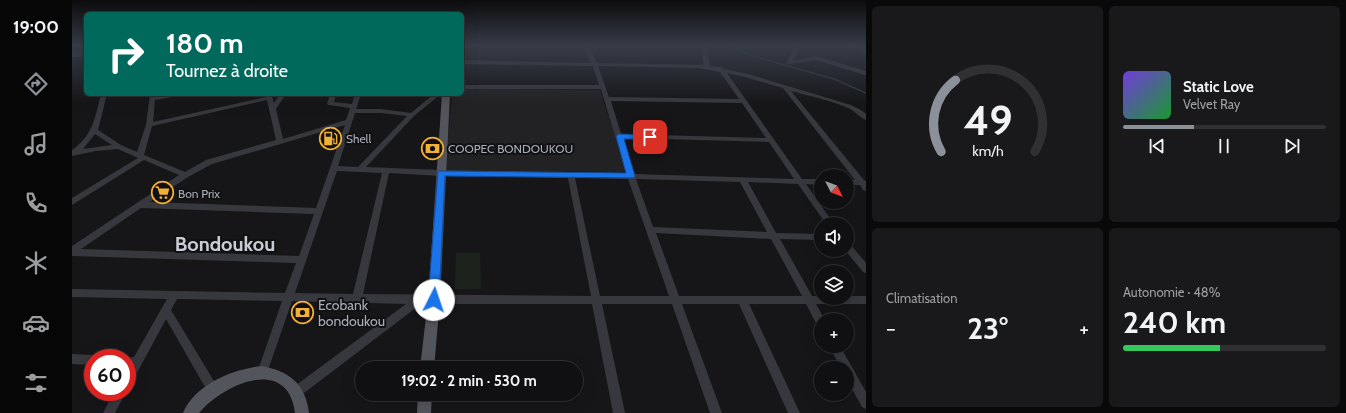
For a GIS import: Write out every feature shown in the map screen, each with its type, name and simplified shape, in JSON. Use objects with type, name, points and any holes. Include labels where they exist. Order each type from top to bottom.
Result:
[{"type":"main road","points":[[429,361],[434,300],[446,96]]},
{"type":"main road","points":[[190,413],[202,399],[213,390],[238,377],[262,373],[272,374],[282,378],[290,384],[300,401],[302,413]]},
{"type":"main road","points":[[424,413],[425,401]]},
{"type":"street","points":[[595,65],[631,176],[652,230],[716,413]]},
{"type":"street","points":[[643,65],[707,67],[721,69],[849,106],[859,111],[866,118]]},
{"type":"street","points":[[840,65],[866,73]]},
{"type":"street","points":[[721,69],[825,217]]},
{"type":"street","points":[[464,88],[602,87]]},
{"type":"street","points":[[785,87],[864,185]]},
{"type":"street","points":[[72,154],[84,144],[95,131],[104,96]]},
{"type":"street","points":[[149,125],[269,96],[280,140]]},
{"type":"street","points":[[272,110],[282,96]]},
{"type":"street","points":[[332,96],[330,104],[412,115]]},
{"type":"street","points":[[262,373],[334,168],[357,96]]},
{"type":"street","points":[[360,169],[412,115],[436,96]]},
{"type":"street","points":[[72,202],[142,156],[153,97]]},
{"type":"street","points":[[607,99],[743,101]]},
{"type":"street","points":[[72,251],[185,175],[209,162],[280,140],[348,122]]},
{"type":"street","points":[[95,131],[119,147],[185,175]]},
{"type":"street","points":[[619,136],[770,140]]},
{"type":"street","points":[[72,154],[96,149],[119,147]]},
{"type":"street","points":[[334,168],[441,173],[631,176],[814,182]]},
{"type":"street","points":[[357,298],[386,170]]},
{"type":"street","points":[[571,175],[619,413]]},
{"type":"street","points":[[742,179],[816,313]]},
{"type":"street","points":[[854,183],[864,185]]},
{"type":"street","points":[[141,205],[318,211]]},
{"type":"street","points":[[652,230],[814,237]]},
{"type":"street","points":[[72,251],[302,260]]},
{"type":"street","points":[[854,254],[866,269]]},
{"type":"street","points":[[72,293],[434,300],[866,300]]},
{"type":"street","points":[[136,356],[174,295]]},
{"type":"street","points":[[296,392],[420,299]]},
{"type":"street","points":[[742,300],[794,413]]},
{"type":"street","points":[[166,310],[213,390]]},
{"type":"street","points":[[72,359],[84,360]]},
{"type":"street","points":[[854,381],[866,403]]},
{"type":"street","points":[[108,413],[115,401]]},
{"type":"shaded area","points":[[464,89],[600,90],[627,172],[445,170],[452,96],[464,96]]},
{"type":"shaded area","points":[[456,253],[480,253],[481,289],[455,289]]},
{"type":"waterway","points":[[786,65],[834,79],[866,93]]},
{"type":"place","name":"Shell","points":[[330,138]]},
{"type":"place","name":"COOPEC BONDOUKOU","points":[[433,148]]},
{"type":"place","name":"Bon Prix","points":[[162,193]]},
{"type":"place","name":"Ecobank bondoukou","points":[[302,313]]},
{"type":"district","name":"Bondoukou","points":[[225,244]]},
{"type":"route","points":[[434,300],[441,173],[631,176],[619,136],[650,137]]}]
